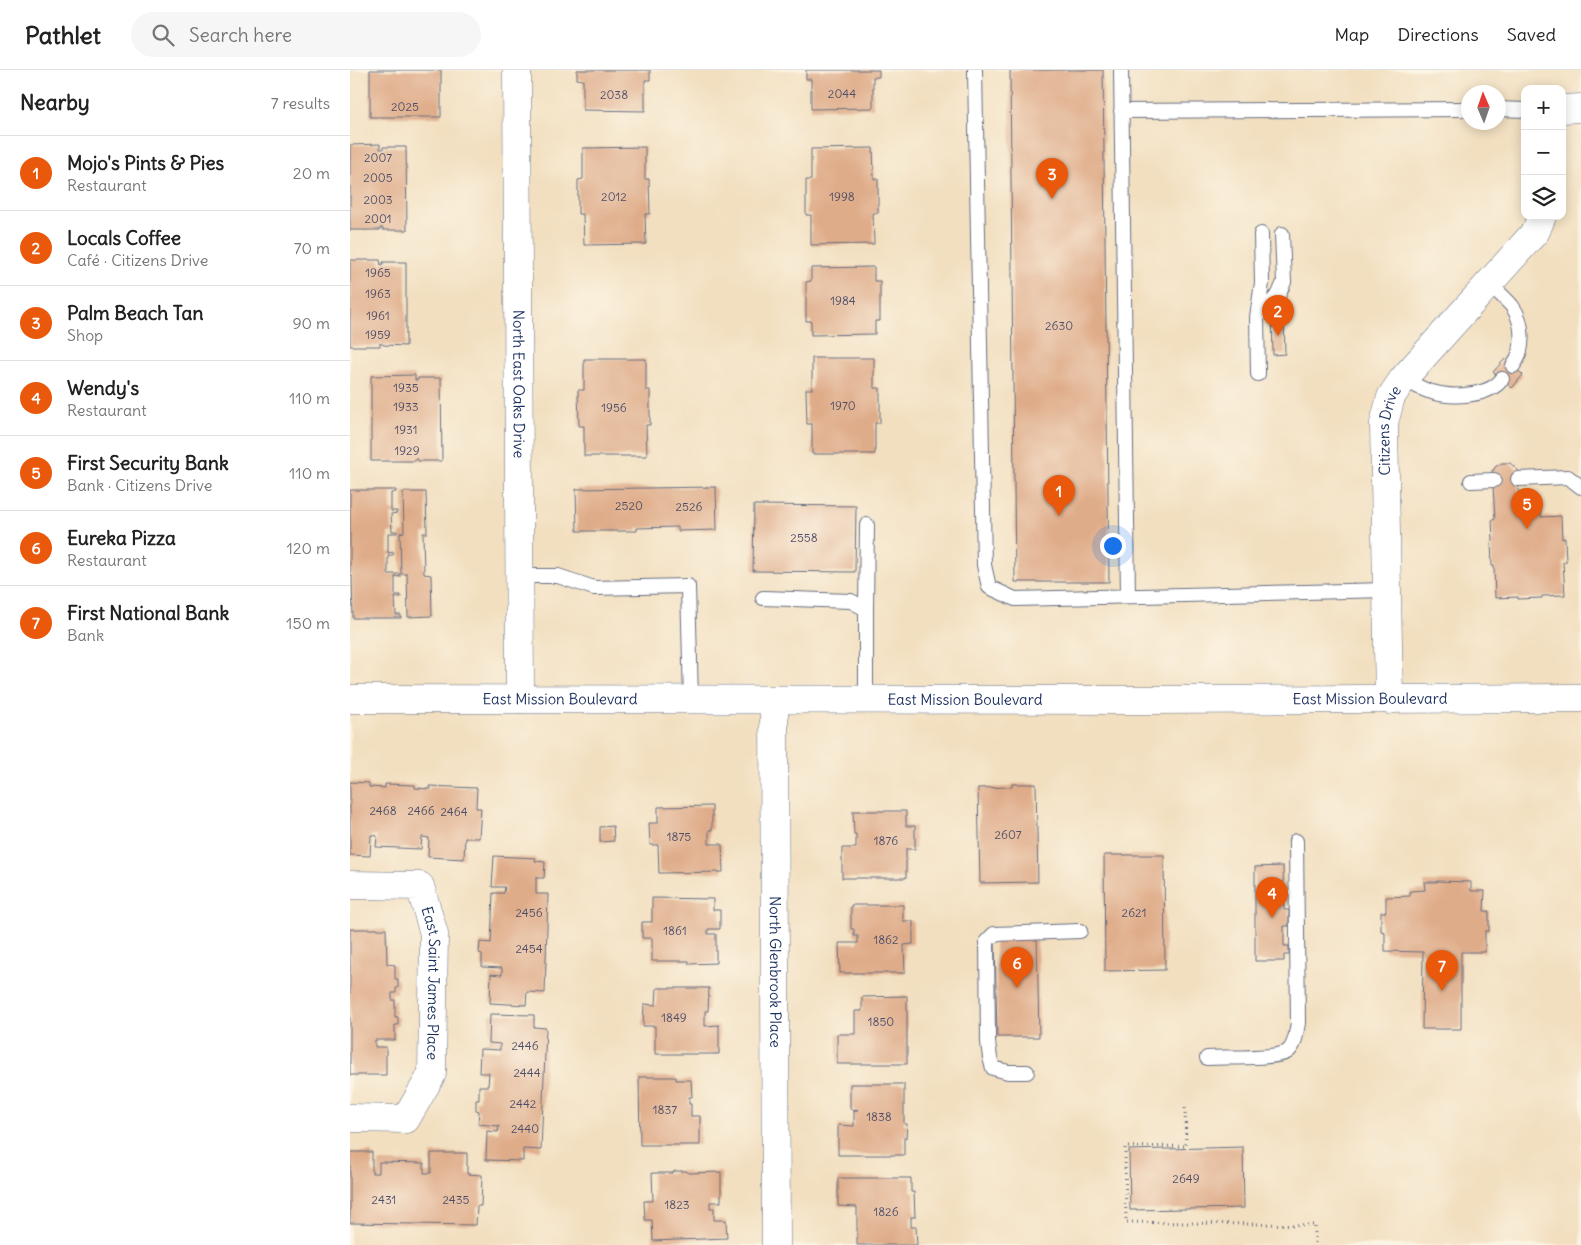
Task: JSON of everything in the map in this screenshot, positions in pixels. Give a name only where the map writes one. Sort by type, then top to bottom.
[{"type":"street","name":"North East Oaks Drive","points":[[517,70],[520,699]]},
{"type":"street","points":[[1566,109],[1581,108]]},
{"type":"street","name":"Citizens Drive","points":[[1388,700],[1384,423],[1391,397],[1403,379],[1536,230],[1540,220]]},
{"type":"street","name":"East Mission Boulevard","points":[[350,699],[1388,700],[1581,698]]},
{"type":"street","name":"North Glenbrook Place","points":[[774,700],[776,1245]]},
{"type":"street","name":"East Saint James Place","points":[[350,885],[420,886],[434,934],[432,1074],[406,1119],[350,1118]]},
{"type":"lane","points":[[975,70],[984,566],[989,587],[1015,599],[1387,590]]},
{"type":"lane","points":[[1121,70],[1128,596]]},
{"type":"lane","points":[[1121,111],[1461,109]]},
{"type":"lane","points":[[1506,109],[1521,110]]},
{"type":"lane","points":[[1258,374],[1257,317],[1262,283],[1260,234]]},
{"type":"lane","points":[[1257,317],[1279,294],[1284,282],[1282,234]]},
{"type":"lane","points":[[1489,283],[1513,307],[1519,321],[1522,335],[1520,350],[1513,366]]},
{"type":"lane","points":[[1403,379],[1430,392],[1459,395],[1490,389],[1502,380]]},
{"type":"lane","points":[[1518,479],[1568,477],[1581,486]]},
{"type":"lane","points":[[1471,481],[1494,480]]},
{"type":"lane","points":[[866,700],[867,526]]},
{"type":"lane","points":[[520,576],[558,576],[594,588],[688,586],[691,700]]},
{"type":"lane","points":[[763,598],[851,601],[866,609]]},
{"type":"lane","points":[[1207,1058],[1273,1056],[1287,1052],[1295,1040],[1298,1023],[1296,841]]},
{"type":"lane","points":[[1027,1072],[1008,1072],[993,1068],[988,1042],[987,941],[994,934],[1080,931]]},
{"type":"path","points":[[1185,1108],[1186,1146],[1125,1147],[1126,1222],[1315,1225],[1315,1245]]},
{"type":"building","points":[[370,70],[441,70],[441,117],[370,117]]},
{"type":"building","points":[[577,70],[650,70],[650,80],[645,80],[645,111],[583,110],[583,80],[577,79]]},
{"type":"building","points":[[806,70],[879,70],[879,77],[873,77],[873,108],[811,109],[811,79],[806,79]]},
{"type":"building","points":[[1010,70],[1103,70],[1109,582],[1015,582]]},
{"type":"building","points":[[380,144],[380,149],[383,149],[383,147],[406,147],[407,230],[383,230],[383,228],[380,228],[380,230],[350,230],[350,145]]},
{"type":"building","points":[[645,147],[645,179],[649,179],[650,214],[645,214],[646,244],[584,245],[583,214],[578,214],[578,180],[583,179],[583,148]]},
{"type":"building","points":[[873,148],[874,179],[878,179],[878,213],[873,213],[874,244],[811,245],[811,215],[806,215],[806,180],[811,180],[811,149]]},
{"type":"building","points":[[350,260],[380,260],[381,265],[383,262],[406,262],[406,346],[384,345],[380,343],[380,346],[350,346]]},
{"type":"building","points":[[874,267],[874,281],[880,281],[880,321],[875,321],[875,334],[811,335],[811,321],[806,321],[806,282],[811,281],[811,268]]},
{"type":"building","points":[[1284,317],[1285,354],[1273,355],[1272,318]]},
{"type":"building","points":[[812,358],[874,358],[874,388],[880,388],[880,423],[875,423],[875,454],[812,454],[812,424],[807,424],[806,389],[812,389]]},
{"type":"building","points":[[584,359],[646,359],[646,390],[650,390],[650,425],[646,425],[647,456],[584,456],[584,426],[579,426],[578,390],[584,390]]},
{"type":"building","points":[[1505,359],[1523,375],[1512,388],[1493,372]]},
{"type":"building","points":[[415,375],[415,380],[418,380],[418,378],[441,378],[442,461],[418,461],[418,459],[415,459],[415,461],[371,461],[371,376]]},
{"type":"building","points":[[1502,463],[1510,463],[1518,470],[1519,498],[1536,498],[1537,512],[1541,511],[1541,517],[1561,516],[1562,539],[1565,538],[1566,562],[1563,562],[1565,595],[1542,596],[1542,598],[1495,598],[1491,542],[1493,541],[1492,520],[1495,519],[1492,470]]},
{"type":"building","points":[[716,487],[717,530],[678,531],[678,527],[637,528],[637,531],[577,531],[576,489]]},
{"type":"building","points":[[350,490],[396,490],[396,492],[391,493],[391,511],[397,511],[397,513],[391,514],[392,531],[397,531],[397,533],[388,533],[388,553],[394,552],[393,555],[388,555],[388,574],[400,574],[400,577],[395,576],[395,595],[401,595],[401,597],[395,597],[396,615],[401,615],[401,618],[353,618],[352,575],[350,575]]},
{"type":"building","points":[[403,492],[426,492],[427,533],[423,533],[424,574],[431,575],[432,616],[408,617],[407,574],[401,574],[400,533],[404,532]]},
{"type":"building","points":[[754,505],[856,506],[855,572],[753,571]]},
{"type":"building","points":[[350,782],[369,783],[369,787],[385,788],[385,784],[415,785],[415,788],[430,789],[429,786],[477,788],[476,808],[481,808],[479,838],[465,838],[464,859],[428,857],[429,838],[422,837],[421,849],[376,847],[377,836],[371,835],[370,856],[350,855]]},
{"type":"building","points":[[1012,784],[1036,784],[1038,882],[980,883],[978,788],[1012,787]]},
{"type":"building","points":[[712,806],[712,830],[709,830],[709,844],[722,844],[723,872],[659,873],[658,845],[650,845],[649,823],[658,823],[658,807]]},
{"type":"building","points":[[853,811],[906,811],[906,826],[915,826],[915,849],[906,849],[906,878],[842,878],[842,848],[856,848]]},
{"type":"building","points":[[613,826],[614,841],[600,842],[600,827]]},
{"type":"building","points":[[1104,855],[1164,855],[1165,970],[1105,971]]},
{"type":"building","points":[[494,856],[536,858],[535,861],[545,862],[544,878],[536,878],[536,894],[548,894],[545,993],[527,992],[526,1005],[490,1003],[491,974],[502,975],[502,968],[482,967],[482,954],[479,953],[480,942],[491,943],[493,893],[504,893],[505,887],[492,887]]},
{"type":"building","points":[[1283,866],[1284,910],[1289,910],[1289,926],[1284,926],[1284,946],[1289,946],[1289,955],[1284,955],[1284,961],[1255,961],[1255,867]]},
{"type":"building","points":[[1424,882],[1471,882],[1471,891],[1485,891],[1484,911],[1489,911],[1489,931],[1485,931],[1485,952],[1461,952],[1461,1029],[1422,1029],[1423,952],[1385,951],[1385,932],[1381,931],[1381,912],[1386,912],[1386,897],[1410,896],[1410,891],[1425,890]]},
{"type":"building","points":[[652,898],[713,899],[713,910],[720,910],[720,929],[708,929],[708,934],[716,934],[716,963],[689,964],[689,961],[652,961],[652,938],[642,938],[642,922],[652,922]]},
{"type":"building","points":[[851,905],[903,905],[903,921],[913,921],[913,944],[904,945],[905,973],[840,973],[839,943],[858,943],[858,936],[854,936],[854,929],[851,929]]},
{"type":"building","points":[[350,929],[386,929],[387,964],[395,965],[395,979],[398,979],[398,988],[396,988],[396,993],[392,993],[392,1000],[395,1000],[395,1017],[398,1017],[398,1025],[395,1025],[395,1040],[375,1040],[375,1047],[386,1047],[386,1075],[350,1075]]},
{"type":"building","points":[[1037,936],[1039,1037],[997,1037],[995,940]]},
{"type":"building","points":[[657,988],[709,988],[708,1011],[705,1011],[705,1026],[719,1025],[719,1054],[655,1054],[655,1026],[643,1026],[644,1004],[656,1005]]},
{"type":"building","points":[[907,996],[907,1064],[837,1064],[837,1034],[855,1034],[855,1011],[862,1011],[862,997]]},
{"type":"building","points":[[490,1014],[534,1015],[534,1027],[546,1028],[541,1150],[523,1149],[523,1161],[486,1160],[487,1131],[498,1132],[499,1126],[478,1124],[479,1111],[476,1110],[476,1100],[479,1100],[479,1086],[488,1086],[489,1073],[479,1073],[480,1049],[500,1050],[500,1044],[489,1043]]},
{"type":"building","points":[[639,1077],[676,1077],[676,1080],[691,1080],[692,1097],[689,1097],[689,1104],[691,1104],[691,1116],[700,1116],[700,1145],[640,1145]]},
{"type":"building","points":[[850,1084],[904,1084],[904,1124],[907,1124],[906,1138],[904,1137],[904,1155],[838,1155],[838,1125],[854,1126],[854,1110],[858,1110],[850,1109]]},
{"type":"building","points":[[1243,1147],[1244,1208],[1130,1210],[1129,1150]]},
{"type":"building","points":[[350,1152],[372,1152],[372,1173],[379,1173],[379,1162],[424,1163],[424,1173],[431,1173],[431,1153],[467,1153],[467,1174],[482,1175],[481,1206],[477,1206],[476,1225],[350,1223]]},
{"type":"building","points":[[675,1171],[686,1171],[689,1173],[721,1172],[721,1202],[710,1202],[710,1208],[714,1208],[714,1220],[726,1220],[727,1238],[653,1241],[652,1220],[645,1220],[644,1201],[653,1201],[652,1173],[672,1173]]},
{"type":"building","points":[[838,1178],[911,1178],[911,1192],[914,1192],[915,1217],[911,1217],[911,1227],[916,1227],[917,1245],[857,1245],[857,1207],[838,1206]]},
{"type":"place","name":"Palm Beach Tan","points":[[1052,199]]},
{"type":"place","name":"Locals Coffee","points":[[1278,336]]},
{"type":"place","name":"Mojo's Pints & Pies","points":[[1059,516]]},
{"type":"place","name":"First Security Bank","points":[[1527,529]]},
{"type":"place","name":"Wendy's","points":[[1272,918]]},
{"type":"place","name":"Eureka Pizza","points":[[1017,988]]},
{"type":"place","name":"First National Bank","points":[[1442,991]]}]
